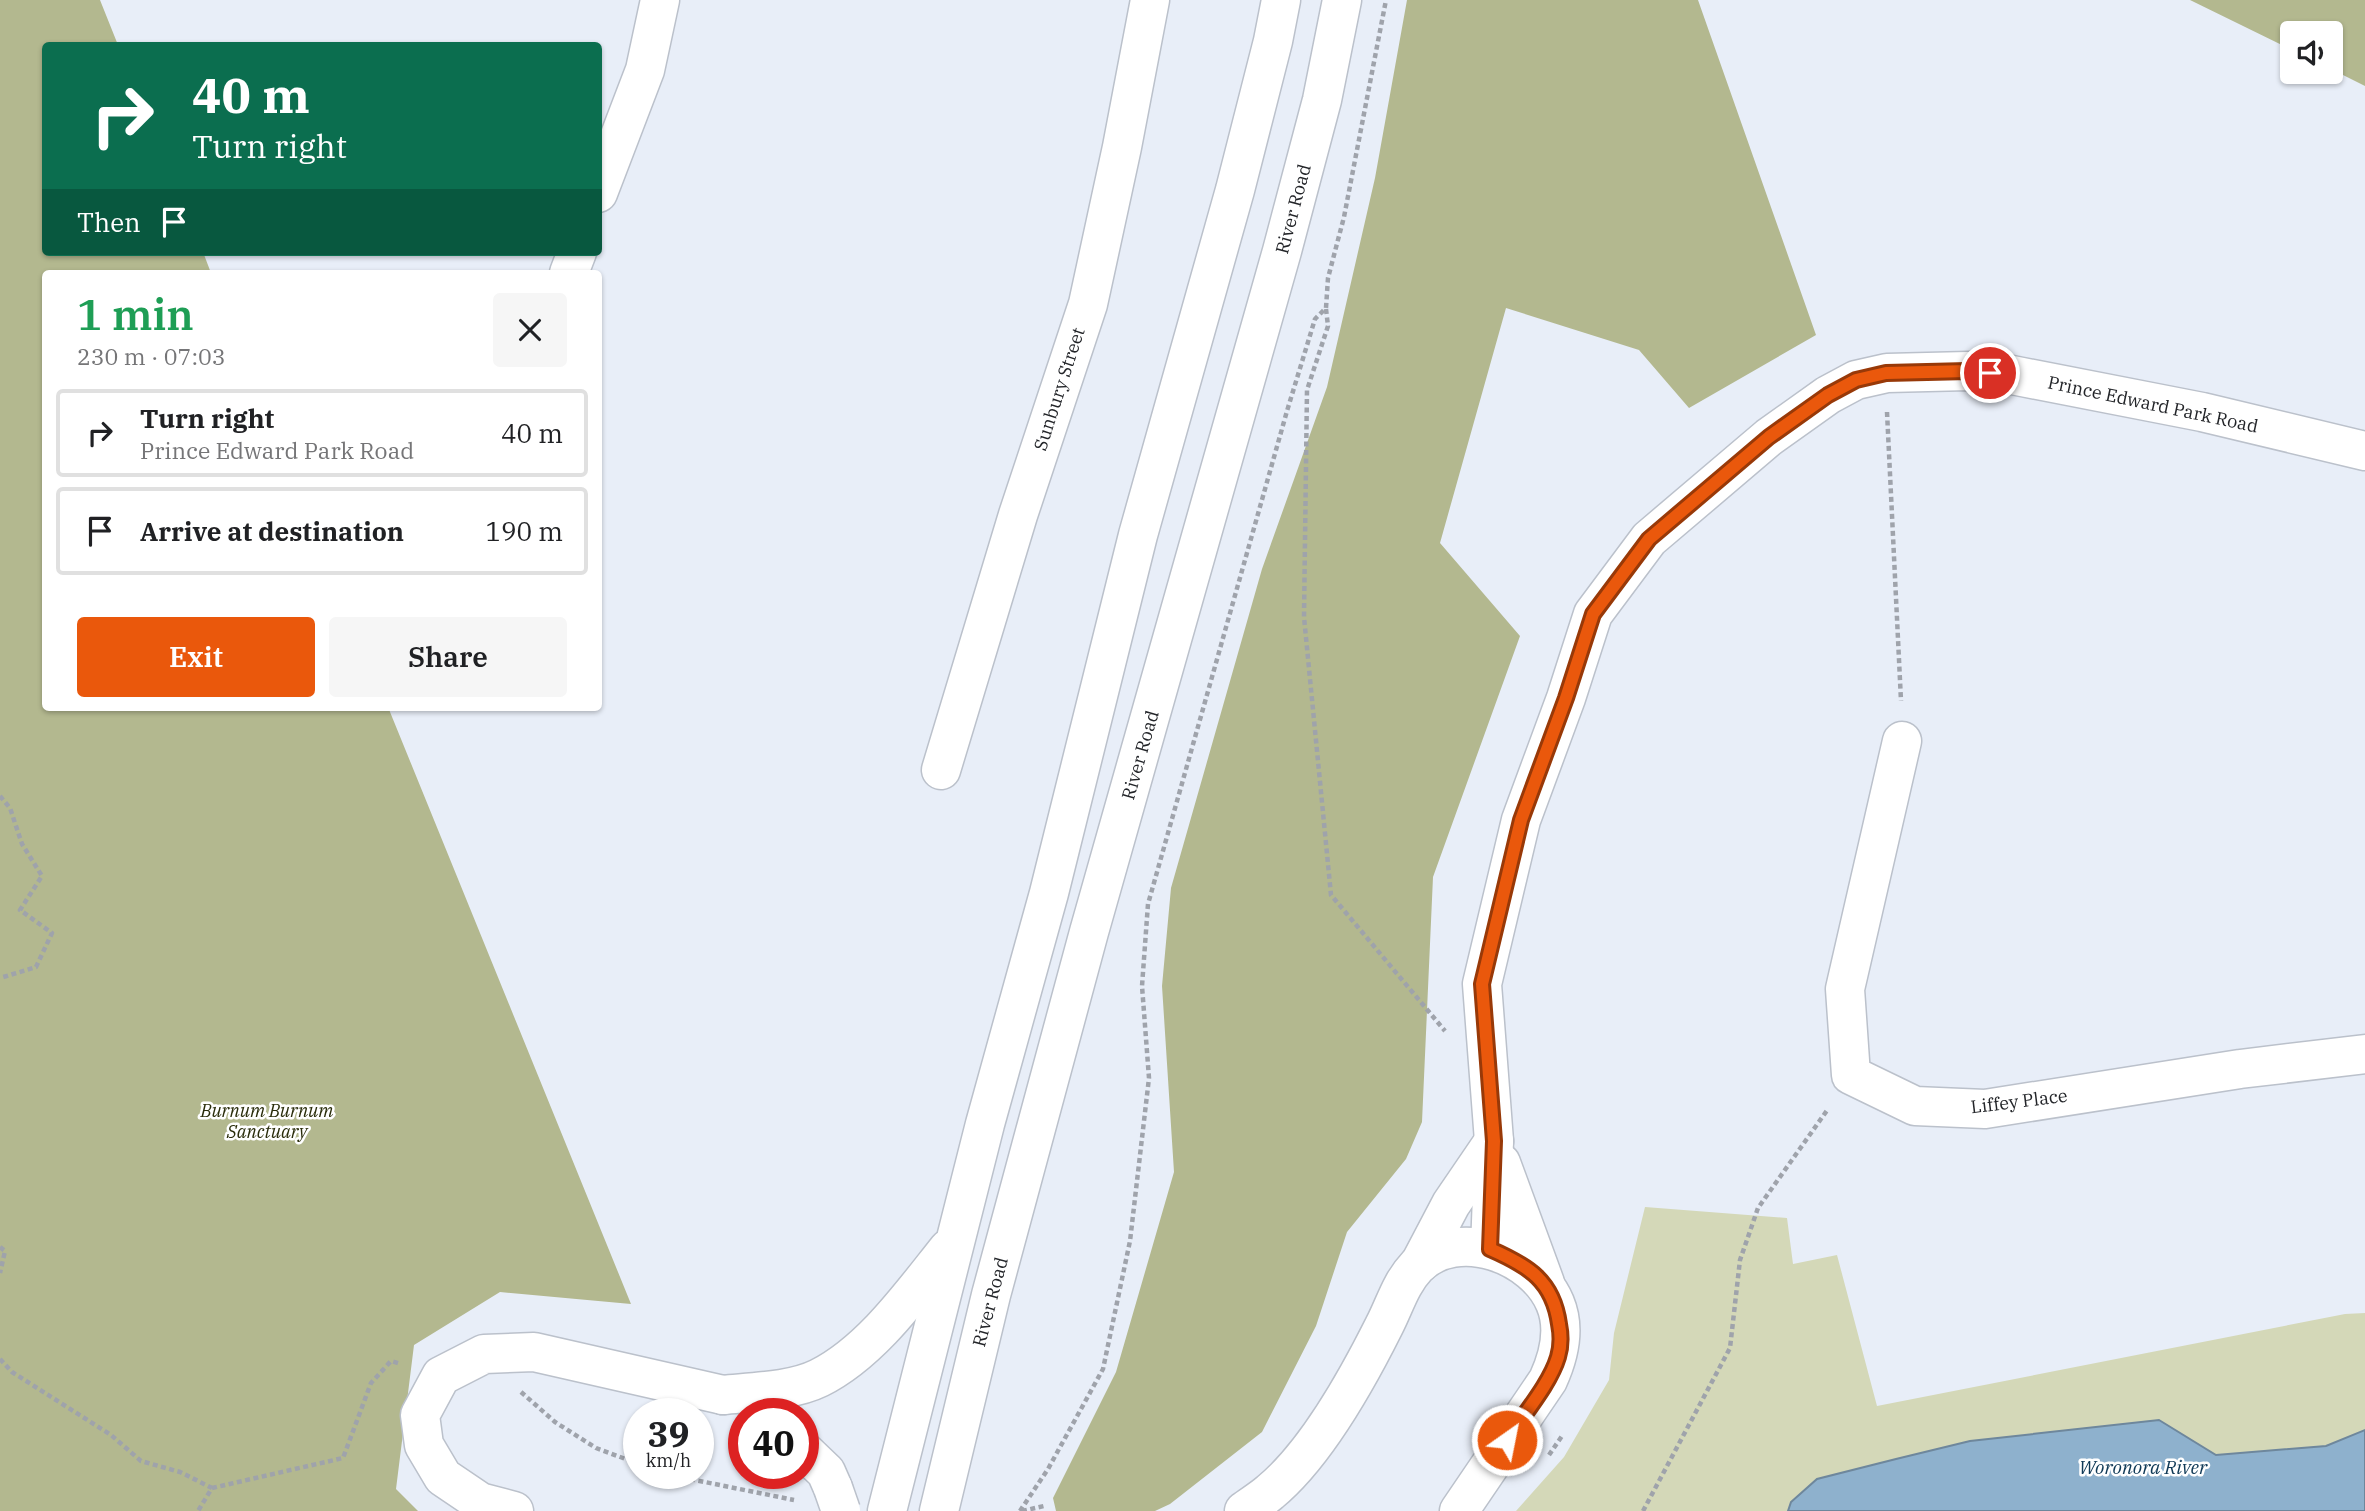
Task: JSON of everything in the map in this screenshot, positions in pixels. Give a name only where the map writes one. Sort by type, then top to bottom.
[{"type":"street","points":[[602,170],[645,70],[660,0]]},
{"type":"street","name":"Sunbury Street","points":[[941,770],[1018,515],[1088,304],[1150,0]]},
{"type":"street","points":[[889,1502],[955,1241],[1049,893],[1142,521],[1235,190],[1281,0]]},
{"type":"street","name":"River Road","points":[[940,1506],[991,1295],[1093,919],[1282,251],[1322,100],[1342,0]]},
{"type":"street","name":"Prince Edward Park Road","points":[[1490,1249],[1494,1141],[1482,984],[1521,820],[1566,698],[1593,614],[1649,539],[1769,437],[1828,395],[1856,380],[1886,373],[1968,371],[2012,375],[2202,412],[2365,451]]},
{"type":"street","points":[[1851,1076],[1845,989],[1902,741]]},
{"type":"street","name":"Liffey Place","points":[[1851,1076],[1916,1106],[1985,1109],[2241,1069],[2365,1054]]},
{"type":"street","points":[[1244,1511],[1271,1492],[1318,1439],[1338,1409],[1385,1325],[1402,1286],[1420,1263],[1451,1203],[1494,1141]]},
{"type":"street","points":[[1459,1511],[1548,1380],[1558,1356],[1561,1334],[1556,1305],[1545,1283],[1494,1141]]},
{"type":"street","points":[[755,1398],[817,1379],[842,1364],[903,1304],[955,1241]]},
{"type":"street","points":[[1420,1263],[1448,1248],[1468,1246],[1490,1249],[1516,1261],[1545,1283]]},
{"type":"street","points":[[514,1511],[480,1503],[443,1477],[424,1445],[421,1415],[442,1376],[484,1354],[534,1352],[728,1401]]},
{"type":"street","points":[[819,1465],[826,1472],[837,1499]]},
{"type":"path","points":[[1386,0],[1344,216],[1328,278],[1328,326],[1307,390],[1304,617],[1331,895],[1453,1041]]},
{"type":"path","points":[[1021,1511],[1048,1469],[1103,1369],[1130,1241],[1149,1078],[1142,986],[1148,904],[1287,411],[1315,319],[1326,308]]},
{"type":"path","points":[[1886,373],[1887,445],[1897,600],[1902,741]]},
{"type":"path","points":[[0,796],[10,808],[22,844],[41,876],[20,910],[52,933],[36,967],[0,978]]},
{"type":"path","points":[[1643,1511],[1730,1349],[1740,1260],[1758,1208],[1851,1076]]},
{"type":"path","points":[[0,1247],[5,1251],[0,1273]]},
{"type":"path","points":[[484,1354],[555,1422],[596,1448],[623,1458]]},
{"type":"path","points":[[0,1359],[23,1379],[111,1435],[141,1461],[180,1472],[212,1488],[343,1458],[371,1383],[391,1361],[442,1376]]},
{"type":"path","points":[[714,1484],[798,1500]]},
{"type":"path","points":[[198,1511],[212,1488]]},
{"type":"path","points":[[1021,1511],[1044,1506]]},
{"type":"green space","name":"Burnum Burnum Sanctuary","points":[[0,0],[100,0],[117,42],[42,42],[42,256],[205,256],[210,270],[42,270],[42,711],[390,711],[631,1304],[500,1292],[414,1345],[396,1489],[418,1511],[0,1511]]},
{"type":"green space","points":[[1407,0],[1698,0],[1816,335],[1689,408],[1639,350],[1506,308],[1440,543],[1520,636],[1433,877],[1422,1122],[1406,1159],[1347,1232],[1316,1326],[1262,1432],[1170,1504],[1155,1511],[1056,1511],[1053,1498],[1116,1372],[1174,1172],[1162,986],[1171,888],[1262,569],[1327,387],[1375,178]]},
{"type":"green space","points":[[2190,0],[2365,0],[2365,86],[2343,75],[2343,21],[2280,21],[2280,44]]},
{"type":"green space","points":[[1645,1207],[1787,1218],[1793,1264],[1837,1255],[1877,1406],[2345,1314],[2365,1313],[2365,1430],[2326,1446],[2215,1455],[2159,1420],[1970,1441],[1896,1459],[1791,1502],[1788,1511],[1516,1511],[1564,1457],[1609,1380],[1614,1333]]},
{"type":"water","name":"Woronora River","points":[[2159,1420],[2216,1455],[2326,1446],[2365,1430],[2365,1511],[1788,1511],[1791,1502],[1817,1479],[1896,1459],[1970,1441]]},
{"type":"route","points":[[1507,1440],[1548,1380],[1558,1356],[1561,1334],[1556,1305],[1545,1283],[1516,1261],[1490,1249],[1494,1141],[1482,984],[1521,820],[1566,698],[1593,614],[1649,539],[1769,437],[1828,395],[1856,380],[1886,373],[1990,373]]}]
